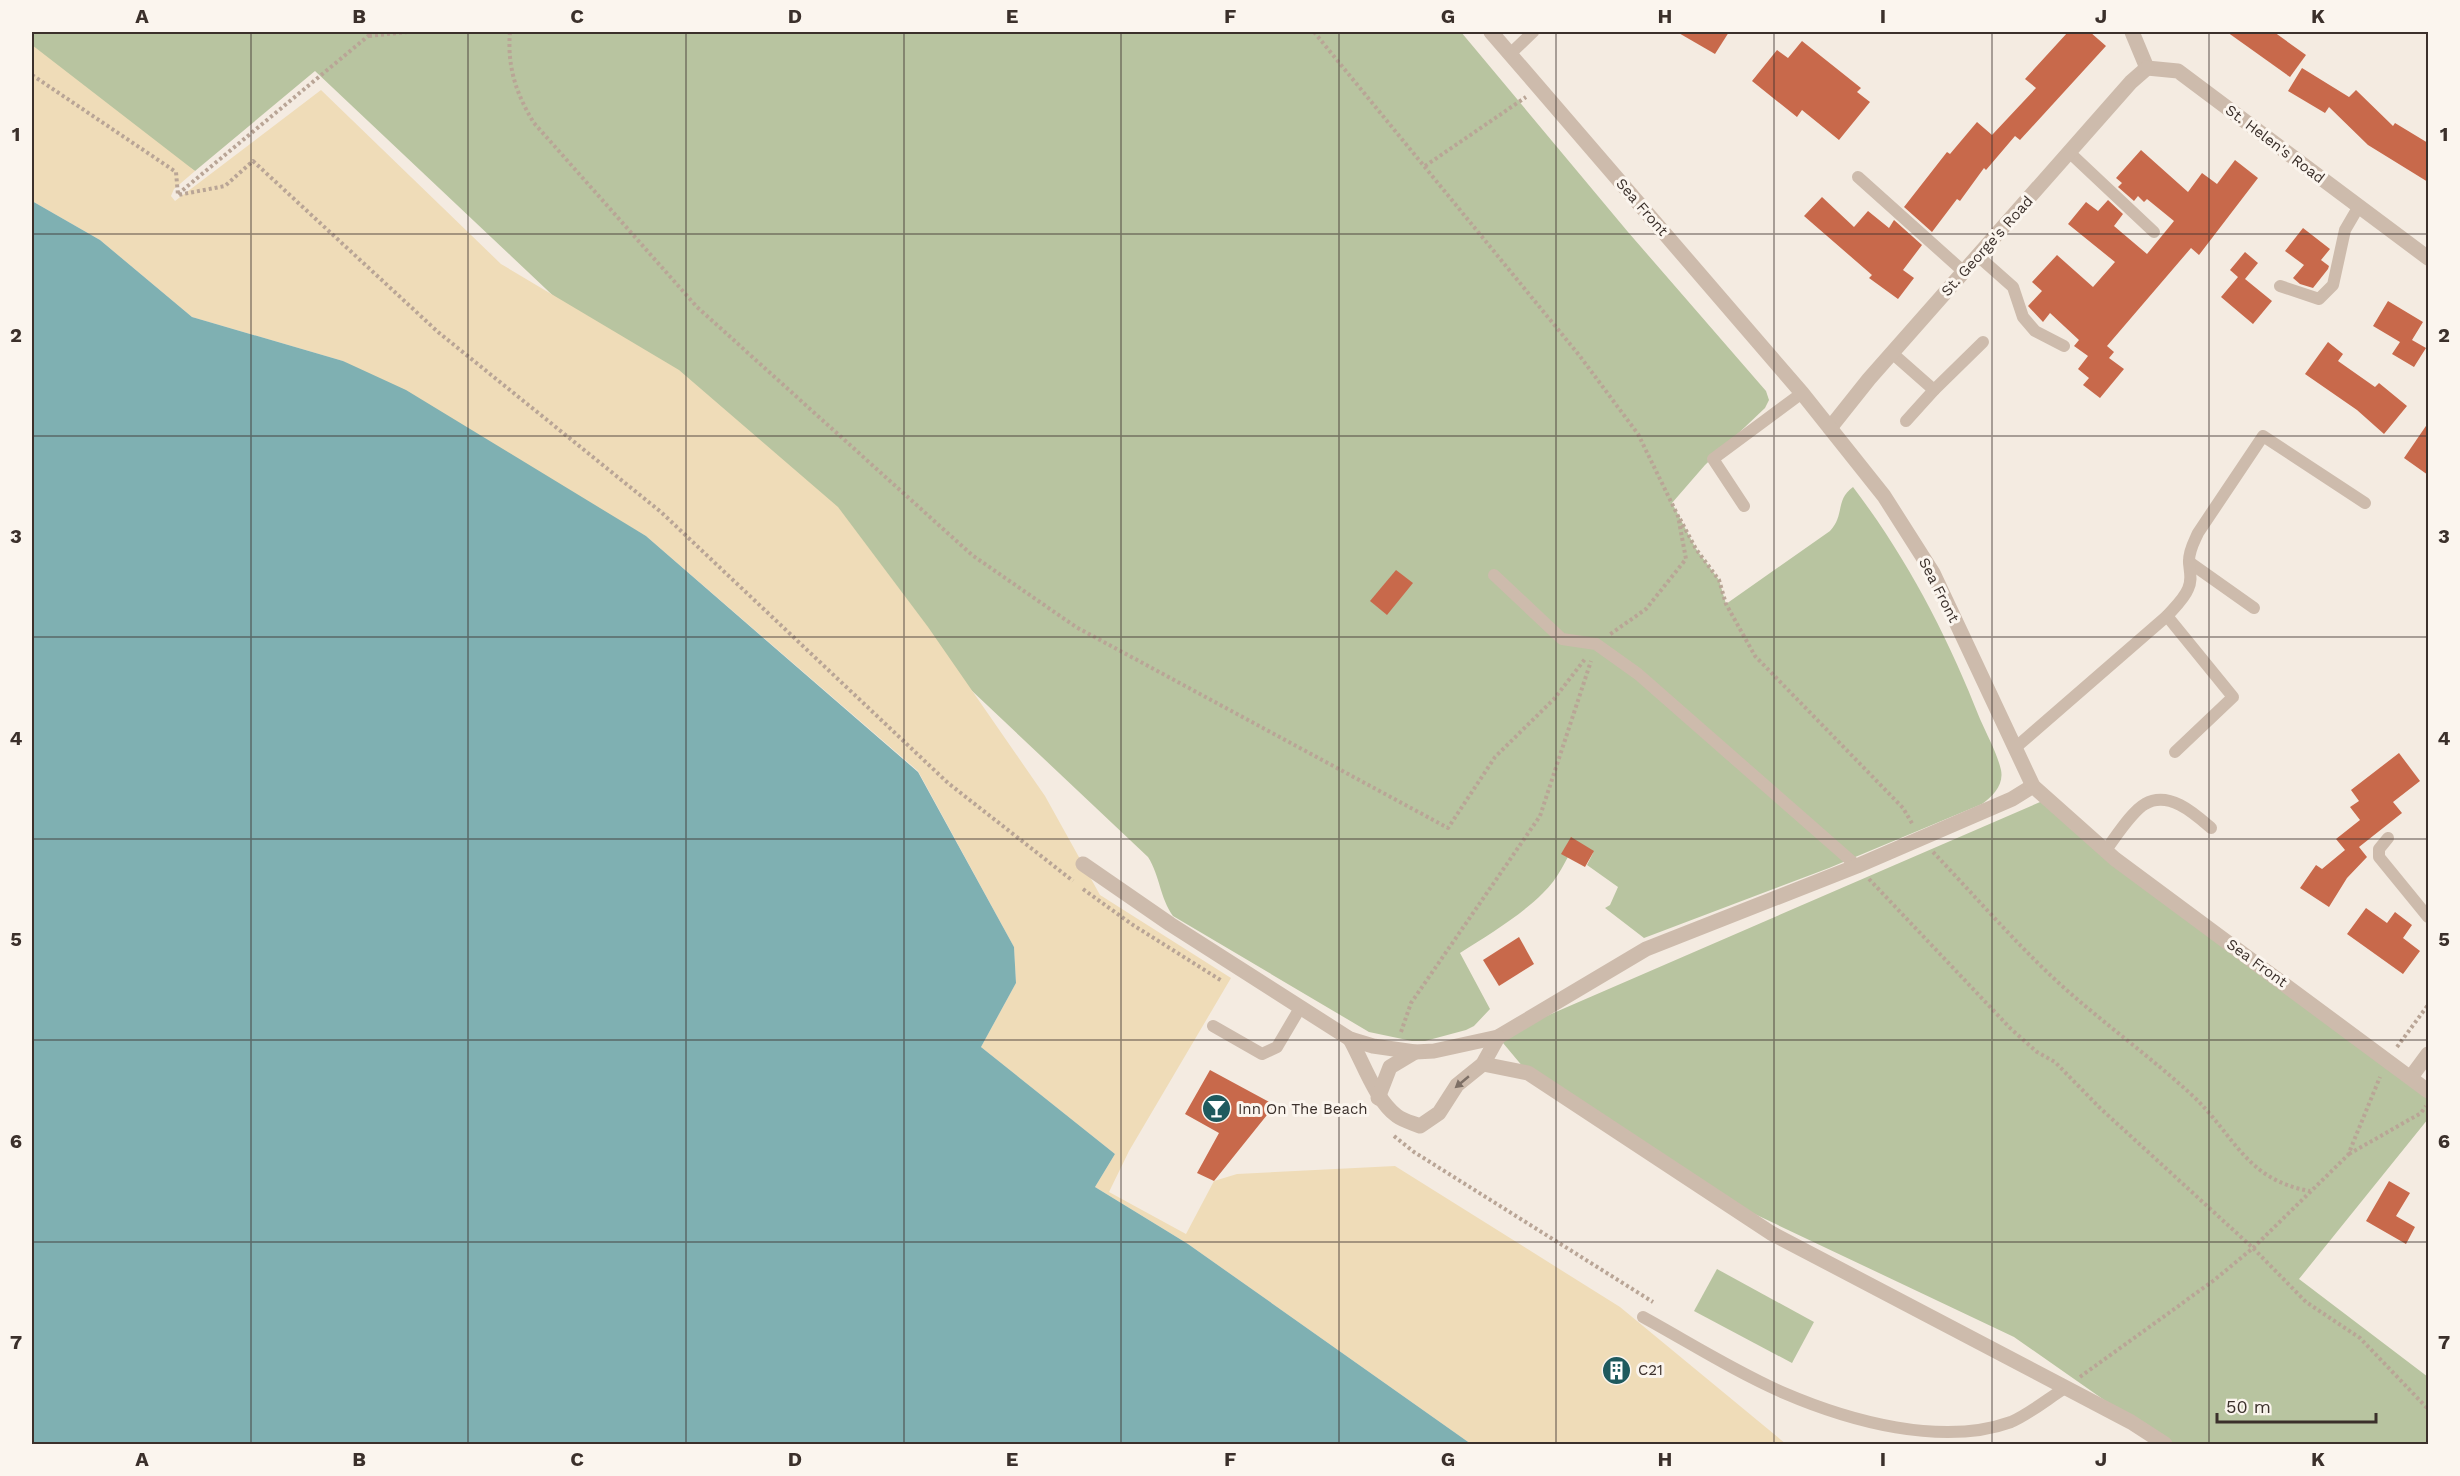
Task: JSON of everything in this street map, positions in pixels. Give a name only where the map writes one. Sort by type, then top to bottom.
[{"type":"street","name":"Sea Front","points":[[1491,32],[1802,393],[1884,496],[1933,573],[2033,786],[2105,850],[2428,1091]]},
{"type":"street","points":[[2132,32],[2147,68]]},
{"type":"street","name":"St. George's Road","points":[[1830,428],[1892,353],[2131,82],[2147,68]]},
{"type":"street","name":"St. Helen's Road","points":[[2147,68],[2178,71],[2428,258]]},
{"type":"street","points":[[1083,864],[1170,924],[1350,1039],[1395,1050],[1434,1051],[1498,1037],[1646,949],[1857,866],[2012,799],[2033,786]]},
{"type":"street","points":[[1350,1039],[1368,1072],[1378,1098],[1398,1117],[1420,1126],[1439,1113],[1457,1085],[1483,1064],[1498,1037]]},
{"type":"street","points":[[1378,1098],[1390,1067],[1415,1052]]},
{"type":"street","points":[[2411,1077],[2428,1054]]},
{"type":"street","points":[[1483,1064],[1528,1073],[1771,1233],[2131,1422],[2165,1444]]},
{"type":"lane","points":[[1510,54],[1533,32]]},
{"type":"lane","points":[[2070,153],[2154,232]]},
{"type":"lane","points":[[1858,177],[1964,272]]},
{"type":"lane","points":[[2280,286],[2319,299],[2333,285],[2345,230],[2359,206]]},
{"type":"lane","points":[[1978,256],[2013,287],[2023,316],[2035,331],[2064,346]]},
{"type":"lane","points":[[1906,421],[1983,342]]},
{"type":"lane","points":[[1892,353],[1934,390]]},
{"type":"lane","points":[[1744,506],[1713,459],[1802,393]]},
{"type":"lane","points":[[2015,748],[2167,616],[2188,589],[2192,574],[2189,562],[2191,548],[2198,533],[2263,436],[2365,503]]},
{"type":"lane","points":[[2189,562],[2254,608]]},
{"type":"lane","points":[[1494,575],[1562,639],[1596,644],[1638,674],[1857,866]]},
{"type":"lane","points":[[2167,616],[2233,697],[2175,752]]},
{"type":"lane","points":[[2105,850],[2143,805],[2152,801],[2175,803],[2187,807],[2211,828]]},
{"type":"lane","points":[[2388,838],[2379,849],[2379,857],[2428,917]]},
{"type":"lane","points":[[1213,1026],[1262,1054],[1277,1047],[1300,1008]]},
{"type":"lane","points":[[1643,1317],[1783,1393],[1822,1407],[1915,1431],[1974,1431],[2012,1421],[2065,1388]]},
{"type":"path","points":[[178,195],[373,32]]},
{"type":"path","points":[[367,36],[407,32]]},
{"type":"path","points":[[510,32],[509,59],[514,84],[523,106],[534,123],[697,307],[972,555],[1076,627],[1448,828],[1495,757],[1554,699],[1596,644],[1646,609],[1686,559],[1678,516]]},
{"type":"path","points":[[1314,32],[1579,355],[1638,434],[1696,549],[1719,580],[1726,604],[1755,656],[1903,808],[1921,839],[2068,991],[2192,1095],[2216,1120],[2236,1149],[2268,1177],[2289,1188],[2310,1191]]},
{"type":"path","points":[[32,75],[176,172],[178,195]]},
{"type":"path","points":[[1425,166],[1540,88]]},
{"type":"path","points":[[178,195],[225,186],[253,162],[438,332],[661,512],[948,783],[1052,866],[1124,919],[1223,982]]},
{"type":"path","points":[[1395,1050],[1411,1003],[1540,816],[1596,644]]},
{"type":"path","points":[[1857,866],[2010,1028],[2037,1052],[2055,1062],[2100,1108],[2253,1248],[2306,1302],[2360,1338],[2428,1409]]},
{"type":"path","points":[[2348,1155],[2387,1059],[2428,1005]]},
{"type":"path","points":[[2065,1388],[2213,1281],[2253,1248],[2348,1155],[2421,1113],[2428,1102]]},
{"type":"path","points":[[1388,1131],[1414,1152],[1655,1303]]},
{"type":"green space","points":[[32,32],[1461,32],[1628,232],[1766,391],[1769,400],[1765,408],[1705,465],[1672,503],[1696,549],[1719,580],[1726,604],[1830,531],[1835,525],[1844,497],[1853,487],[1891,542],[1940,628],[1997,757],[2001,770],[2001,781],[1994,794],[1982,804],[1829,868],[1644,938],[1605,908],[1610,905],[1618,887],[1587,865],[1593,853],[1576,842],[1548,888],[1534,902],[1514,918],[1460,953],[1490,1009],[1474,1026],[1425,1041],[1412,1041],[1369,1032],[1173,916],[1165,902],[1148,857],[315,71],[195,171],[32,65]]},
{"type":"green space","points":[[2047,799],[2428,1090],[2428,1119],[2299,1279],[2428,1377],[2428,1444],[2167,1444],[2014,1337],[1708,1192],[1528,1073],[1498,1037]]},
{"type":"green space","points":[[1717,1269],[1814,1322],[1792,1363],[1694,1311]]},
{"type":"sand","points":[[32,45],[195,171],[174,189],[171,196],[175,201],[321,90],[501,264],[679,370],[838,507],[928,627],[1045,796],[1100,895],[1231,978],[1129,1151],[1109,1192],[1186,1234],[1214,1181],[1237,1174],[1395,1166],[1620,1307],[1786,1444],[1471,1444],[1188,1244],[1095,1187],[1115,1154],[981,1047],[1016,983],[1014,947],[918,771],[646,536],[343,361],[192,317],[100,240],[32,201]]},
{"type":"water","points":[[32,201],[100,240],[192,317],[343,361],[406,390],[646,536],[918,772],[1014,947],[1016,983],[981,1047],[1115,1154],[1095,1187],[1188,1244],[1471,1444],[32,1444]]},
{"type":"building","points":[[1677,32],[1729,32],[1715,54]]},
{"type":"building","points":[[2068,32],[2090,32],[2106,46],[2020,140],[2015,136],[1986,170],[1984,168],[1960,201],[1957,199],[1932,232],[1904,207],[1947,152],[1950,154],[1977,122],[1992,135],[2036,88],[2025,79]]},
{"type":"building","points":[[2227,32],[2274,32],[2306,55],[2290,77]]},
{"type":"building","points":[[1802,41],[1861,88],[1857,92],[1870,102],[1839,140],[1802,110],[1797,117],[1752,81],[1777,50],[1788,58]]},
{"type":"building","points":[[2302,68],[2349,97],[2356,90],[2393,126],[2395,123],[2428,143],[2428,182],[2368,145],[2329,107],[2325,113],[2288,91]]},
{"type":"building","points":[[2141,150],[2188,192],[2202,173],[2217,184],[2235,160],[2258,178],[2199,255],[2191,248],[2107,346],[2114,352],[2109,358],[2124,369],[2100,398],[2083,385],[2089,378],[2078,369],[2088,356],[2074,346],[2079,340],[2050,313],[2043,322],[2028,306],[2042,291],[2032,282],[2057,255],[2093,287],[2115,262],[2068,224],[2086,202],[2098,211],[2108,200],[2123,214],[2114,226],[2147,254],[2174,221],[2147,199],[2144,202],[2138,196],[2134,201],[2118,187],[2122,183],[2116,178]]},
{"type":"building","points":[[1822,197],[1854,227],[1868,211],[1889,228],[1894,220],[1922,245],[1903,270],[1914,278],[1898,299],[1869,278],[1872,275],[1804,216]]},
{"type":"building","points":[[2303,228],[2330,249],[2321,260],[2329,266],[2328,269],[2313,288],[2300,284],[2293,278],[2304,265],[2285,251]]},
{"type":"building","points":[[2245,252],[2258,263],[2245,279],[2272,301],[2253,324],[2221,297],[2238,277],[2230,270]]},
{"type":"building","points":[[2388,301],[2423,322],[2412,340],[2426,348],[2414,367],[2392,354],[2400,342],[2373,326]]},
{"type":"building","points":[[2328,342],[2343,354],[2338,361],[2375,387],[2379,383],[2407,406],[2384,434],[2357,410],[2305,374]]},
{"type":"building","points":[[2428,423],[2428,475],[2404,458]]},
{"type":"building","points":[[1396,570],[1413,583],[1387,615],[1370,601]]},
{"type":"building","points":[[2399,753],[2420,781],[2393,802],[2402,813],[2359,847],[2367,857],[2347,878],[2329,907],[2300,888],[2316,865],[2322,869],[2345,850],[2336,839],[2360,820],[2350,807],[2359,801],[2351,790]]},
{"type":"building","points":[[1571,837],[1594,851],[1585,867],[1561,854]]},
{"type":"building","points":[[2366,908],[2387,923],[2395,912],[2412,925],[2403,938],[2420,951],[2403,974],[2347,934]]},
{"type":"building","points":[[1519,937],[1534,964],[1499,986],[1483,960]]},
{"type":"building","points":[[1210,1070],[1275,1105],[1214,1181],[1197,1173],[1219,1133],[1185,1114]]},
{"type":"building","points":[[2389,1181],[2410,1193],[2396,1216],[2415,1227],[2406,1244],[2366,1221]]},
{"type":"place","name":"Inn On The Beach","points":[[1217,1109]]},
{"type":"place","name":"C21","points":[[1617,1370]]}]
